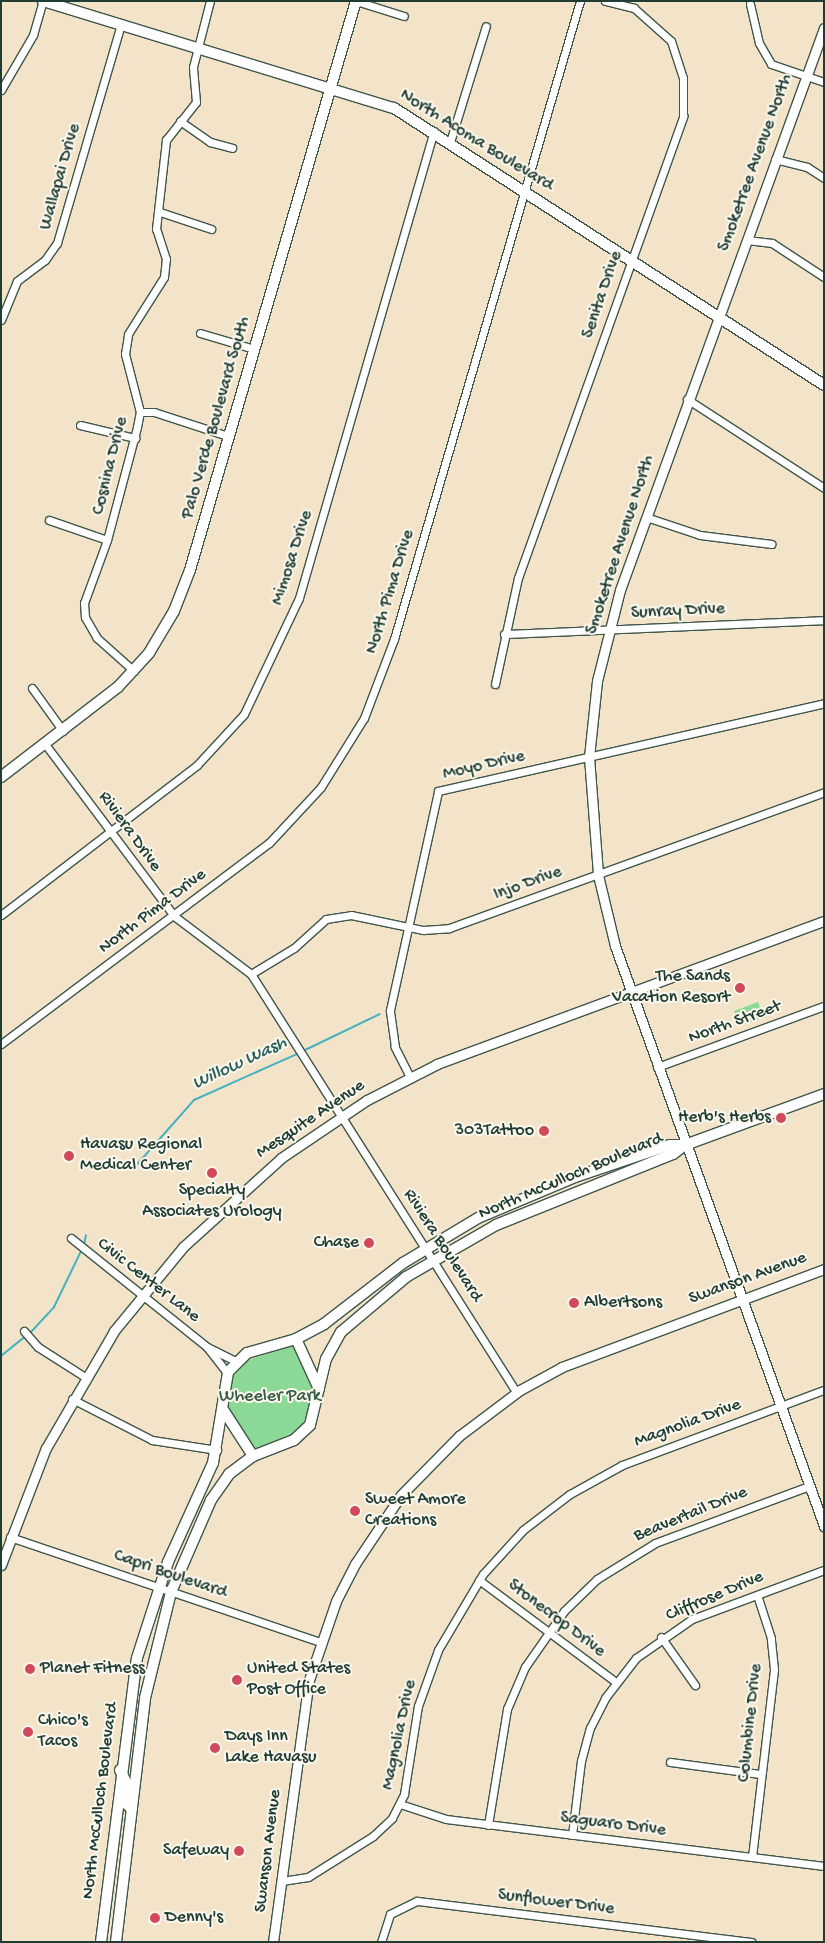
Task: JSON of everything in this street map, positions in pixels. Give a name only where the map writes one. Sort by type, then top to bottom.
[{"type":"main road","name":"North Acoma Boulevard","points":[[43,1],[331,85],[394,108],[434,131],[824,385]]},
{"type":"main road","name":"Palo Verde Boulevard South","points":[[1,777],[63,731],[134,671],[161,633],[182,591],[356,1]]},
{"type":"main road","points":[[685,1145],[824,1094]]},
{"type":"main road","name":"North McCulloch Boulevard","points":[[296,1339],[339,1314],[426,1249],[486,1214],[552,1186],[670,1145],[685,1145]]},
{"type":"main road","name":"North McCulloch Boulevard","points":[[319,1389],[326,1359],[341,1332],[433,1259],[524,1212],[673,1154],[685,1145]]},
{"type":"main road","points":[[524,1212],[526,1204],[547,1194],[552,1186]]},
{"type":"main road","points":[[296,1339],[319,1389],[317,1410],[304,1432],[253,1456],[224,1411],[227,1373],[236,1361],[254,1351],[296,1339]]},
{"type":"main road","name":"North McCulloch Boulevard","points":[[101,1942],[120,1770],[137,1658],[158,1588],[217,1450],[224,1411]]},
{"type":"main road","name":"North McCulloch Boulevard","points":[[116,1942],[145,1698],[171,1592],[211,1500],[229,1474],[253,1456]]},
{"type":"main road","points":[[120,1770],[127,1784],[125,1803],[132,1809]]},
{"type":"main road","points":[[110,1862],[118,1868],[116,1894],[120,1906]]},
{"type":"street","points":[[1,90],[33,35],[43,1]]},
{"type":"street","name":"Cosnina Drive","points":[[134,671],[105,648],[85,617],[86,590],[107,540],[135,438],[140,412],[126,343],[136,319],[164,277],[166,259],[156,230],[160,212],[166,140],[196,102],[193,67],[210,1]]},
{"type":"street","points":[[356,1],[404,16]]},
{"type":"street","name":"North Pima Drive","points":[[1,1044],[269,843],[321,787],[364,718],[394,639],[580,1]]},
{"type":"street","name":"Senita Drive","points":[[495,684],[504,634],[518,578],[683,116],[683,78],[671,40],[634,8],[605,1]]},
{"type":"street","points":[[750,4],[759,43],[771,64],[824,82]]},
{"type":"street","name":"Wallapai Drive","points":[[1,320],[17,281],[45,260],[58,243],[121,24]]},
{"type":"street","points":[[450,142],[486,26]]},
{"type":"street","name":"Smoketree Avenue North","points":[[824,28],[804,76],[747,240],[717,315],[608,630],[589,757],[598,875],[630,991],[824,1526]]},
{"type":"street","points":[[180,121],[210,142],[232,148]]},
{"type":"street","name":"Mimosa Drive","points":[[1,915],[111,833],[197,765],[244,714],[299,598],[434,131]]},
{"type":"street","points":[[775,159],[807,167],[824,178]]},
{"type":"street","points":[[160,212],[211,228]]},
{"type":"street","points":[[747,240],[772,243],[824,277]]},
{"type":"street","points":[[200,333],[254,349]]},
{"type":"street","points":[[687,400],[824,488]]},
{"type":"street","points":[[140,412],[154,412],[228,436]]},
{"type":"street","points":[[80,425],[135,438]]},
{"type":"street","points":[[646,517],[700,535],[771,544]]},
{"type":"street","points":[[48,520],[107,540]]},
{"type":"street","name":"Sunray Drive","points":[[504,634],[824,620]]},
{"type":"street","points":[[32,688],[63,731]]},
{"type":"street","name":"Moyo Drive","points":[[410,1077],[395,1047],[390,1010],[438,791],[824,703]]},
{"type":"street","name":"Riviera Drive","points":[[45,744],[174,916],[251,974],[341,1116]]},
{"type":"street","name":"Injo Drive","points":[[251,974],[294,948],[326,919],[352,915],[407,927],[449,928],[824,792]]},
{"type":"street","name":"Mesquite Avenue","points":[[1,1565],[35,1473],[72,1398],[85,1377],[143,1294],[242,1190],[341,1116],[410,1077],[630,991],[824,920]]},
{"type":"street","name":"North Street","points":[[657,1067],[824,1006]]},
{"type":"street","name":"Riviera Boulevard","points":[[341,1116],[517,1392]]},
{"type":"street","name":"Civic Center Lane","points":[[71,1238],[207,1347],[227,1373]]},
{"type":"street","name":"Swanson Avenue","points":[[273,1942],[301,1720],[320,1642],[355,1564],[401,1496],[459,1436],[517,1392],[600,1350],[824,1268]]},
{"type":"street","points":[[24,1331],[32,1341],[85,1377]]},
{"type":"street","name":"Civic Center Lane","points":[[207,1347],[236,1361]]},
{"type":"street","name":"Magnolia Drive","points":[[282,1882],[308,1877],[373,1836],[400,1804],[427,1677],[451,1624],[479,1580],[524,1530],[595,1478],[824,1390]]},
{"type":"street","points":[[72,1398],[152,1440],[217,1450]]},
{"type":"street","name":"Beavertail Drive","points":[[488,1825],[507,1710],[548,1632],[586,1590],[635,1554],[809,1486]]},
{"type":"street","name":"Capri Boulevard","points":[[10,1537],[320,1642]]},
{"type":"street","name":"Cliffrose Drive","points":[[572,1835],[585,1744],[616,1682],[661,1637],[692,1619],[824,1570]]},
{"type":"street","name":"Stonecrop Drive","points":[[479,1580],[616,1682]]},
{"type":"street","name":"Columbine Drive","points":[[752,1857],[774,1664],[757,1595]]},
{"type":"street","points":[[661,1637],[695,1685]]},
{"type":"street","points":[[670,1762],[760,1774]]},
{"type":"street","name":"Saguaro Drive","points":[[400,1804],[446,1819],[824,1866]]},
{"type":"street","name":"Sunflower Drive","points":[[381,1942],[390,1914],[417,1901],[751,1942]]},
{"type":"green space","points":[[758,1002],[764,1017],[740,1026],[734,1011]]},
{"type":"green space","name":"Wheeler Park","points":[[295,1345],[313,1387],[306,1423],[288,1438],[254,1450],[227,1408],[227,1385],[245,1361]]},
{"type":"waterway","name":"Willow Wash","points":[[303,1051],[380,1014]]},
{"type":"waterway","name":"Willow Wash","points":[[133,1169],[194,1100],[299,1053]]},
{"type":"waterway","name":"Willow Wash","points":[[84,1245],[86,1235]]},
{"type":"waterway","name":"Willow Wash","points":[[30,1333],[54,1307],[82,1249]]},
{"type":"waterway","name":"Willow Wash","points":[[1,1356],[26,1336]]},
{"type":"place","name":"The Sands Vacation Resort","points":[[740,988]]},
{"type":"place","name":"Herb's Herbs","points":[[781,1118]]},
{"type":"place","name":"303Tattoo","points":[[544,1131]]},
{"type":"place","name":"Havasu Regional Medical Center","points":[[69,1156]]},
{"type":"place","name":"Specialty Associates Urology","points":[[212,1173]]},
{"type":"place","name":"Chase","points":[[369,1243]]},
{"type":"place","name":"Albertsons","points":[[574,1303]]},
{"type":"place","name":"Sweet Amore Creations","points":[[355,1511]]},
{"type":"place","name":"Planet Fitness","points":[[30,1669]]},
{"type":"place","name":"United States Post Office","points":[[237,1680]]},
{"type":"place","name":"Chico's Tacos","points":[[28,1732]]},
{"type":"place","name":"Days Inn Lake Havasu","points":[[215,1748]]},
{"type":"place","name":"Safeway","points":[[239,1851]]},
{"type":"place","name":"Denny's","points":[[155,1918]]}]
